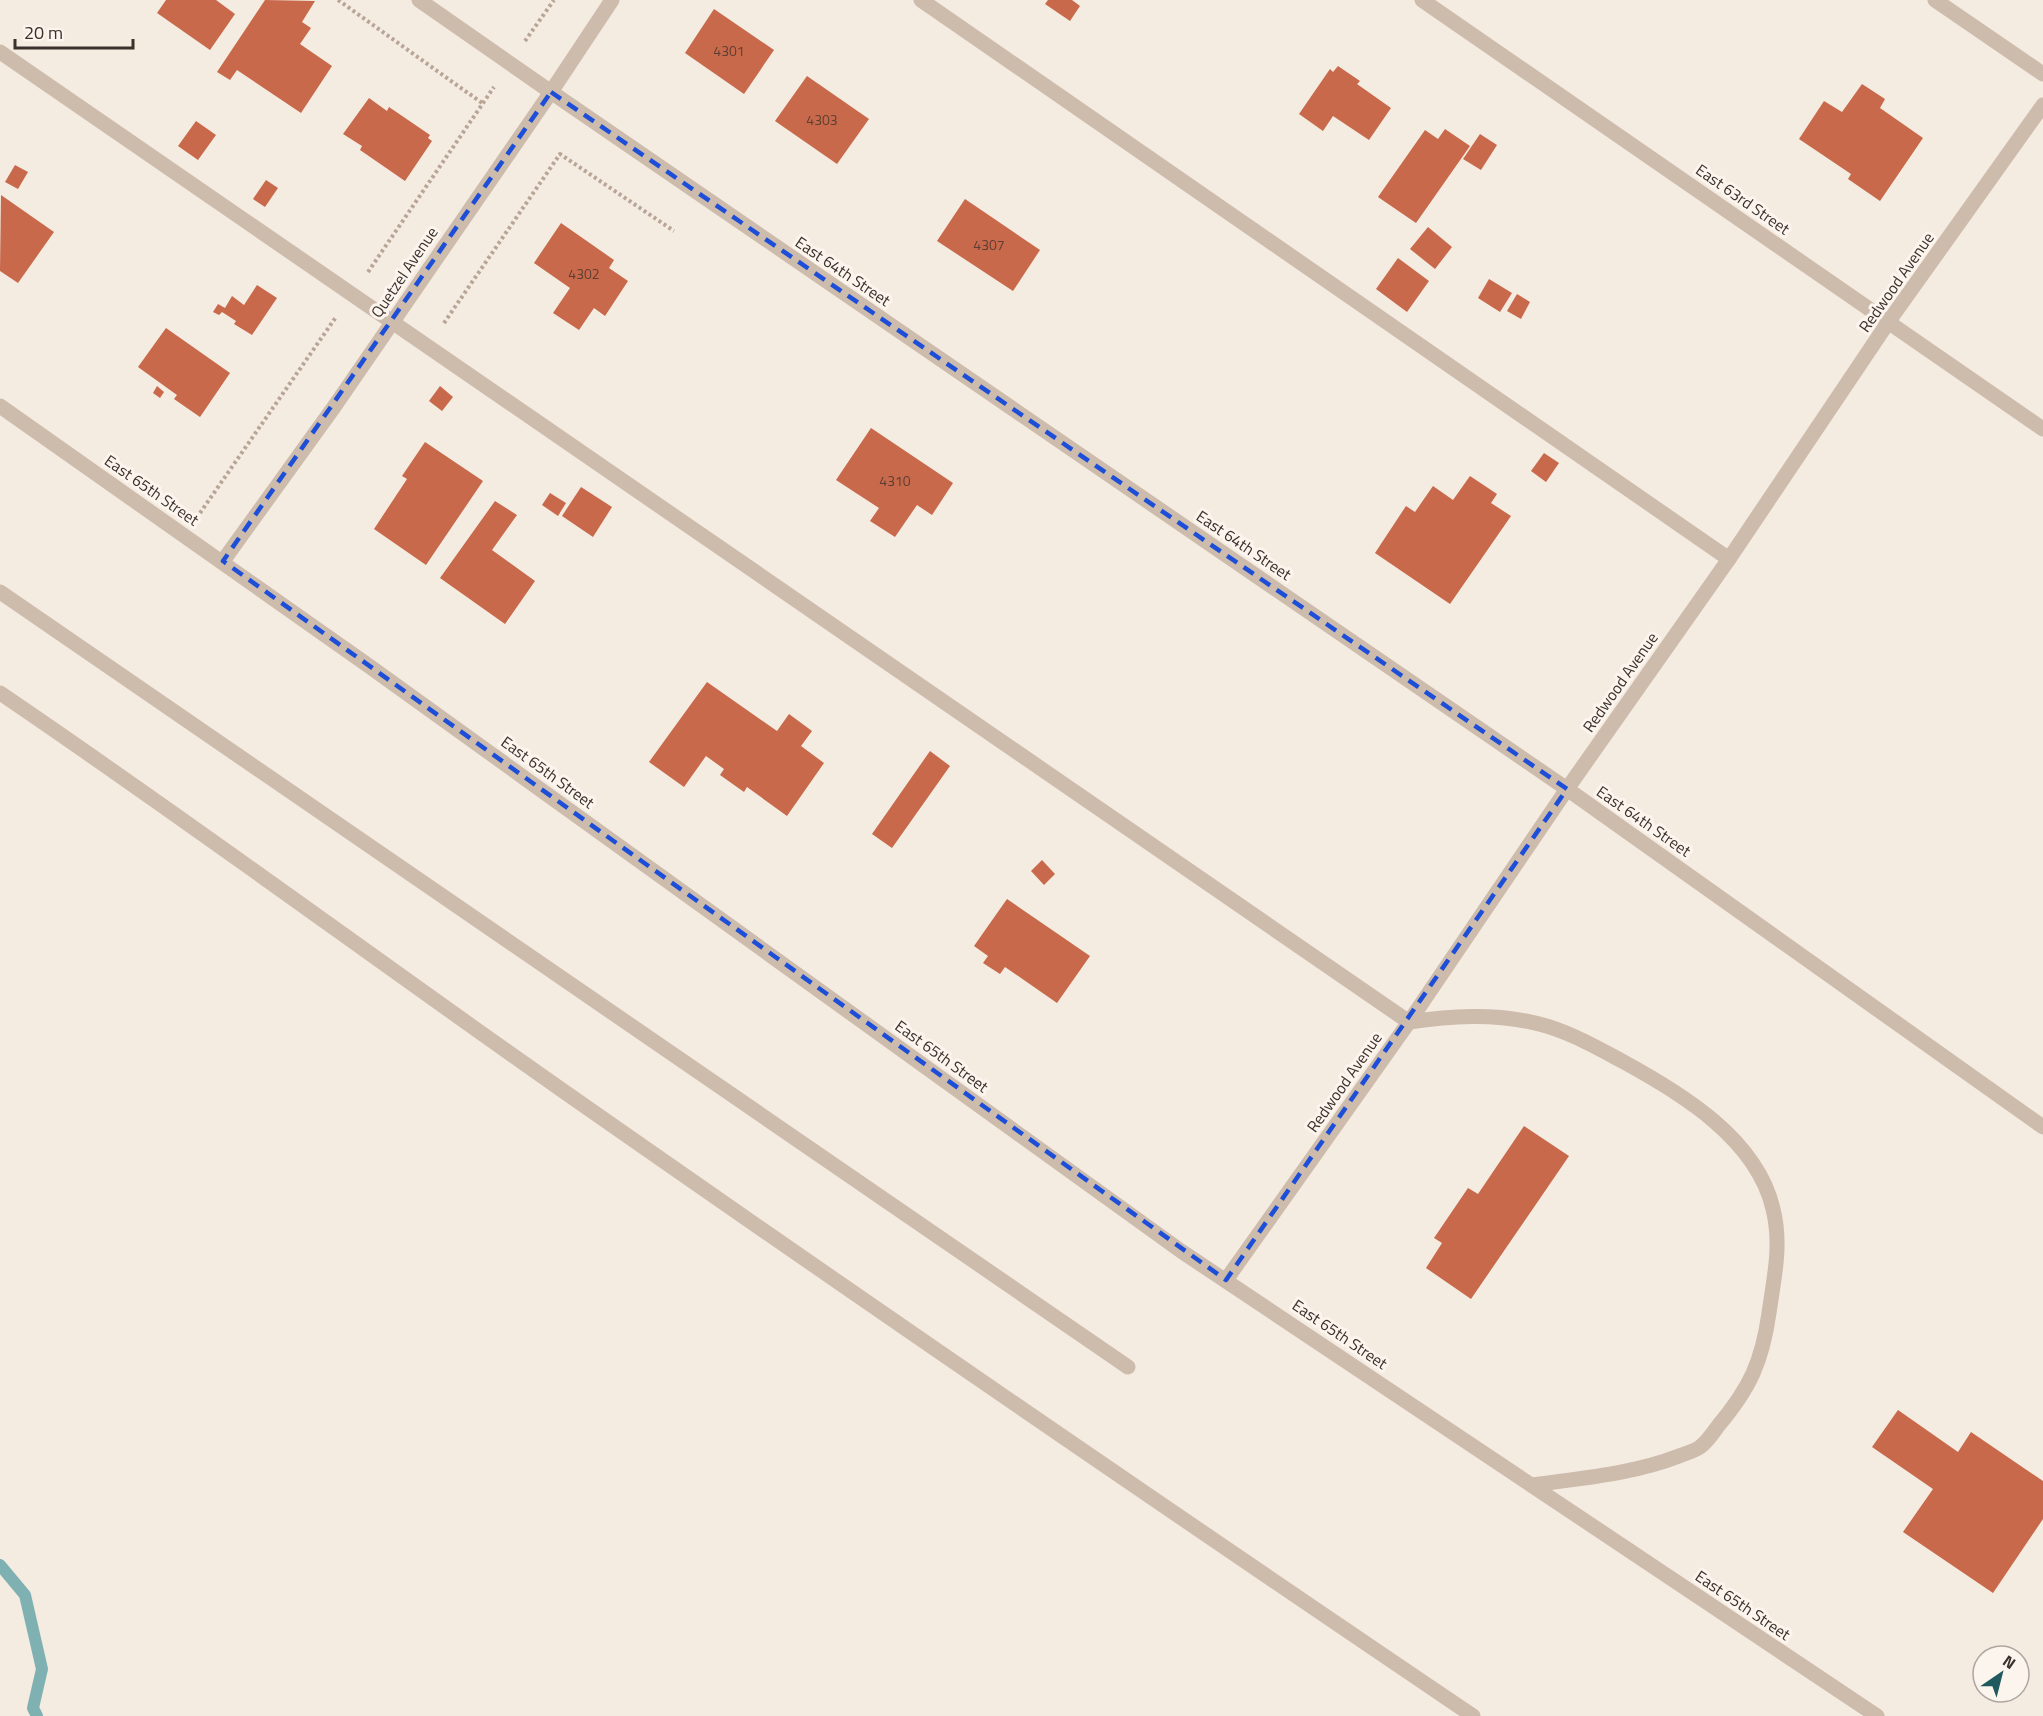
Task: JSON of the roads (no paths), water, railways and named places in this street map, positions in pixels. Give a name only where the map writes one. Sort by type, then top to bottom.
[{"type":"street","name":"East 64th Street","points":[[419,0],[551,93],[1567,789],[2043,1127]]},
{"type":"street","name":"Quetzel Avenue","points":[[223,561],[334,407],[551,93],[612,0]]},
{"type":"street","points":[[921,0],[1729,559]]},
{"type":"street","name":"East 63rd Street","points":[[1422,0],[2043,429]]},
{"type":"street","points":[[1935,0],[2043,74]]},
{"type":"street","points":[[0,52],[1408,1022],[1478,1015],[1535,1023],[1581,1040],[1668,1086],[1717,1123],[1758,1169],[1773,1208],[1779,1243],[1768,1323],[1760,1361],[1738,1401],[1700,1448],[1664,1461],[1624,1471],[1533,1485]]},
{"type":"street","name":"Redwood Avenue","points":[[1226,1280],[1729,559],[1889,321],[2043,105]]},
{"type":"street","name":"East 65th Street","points":[[0,406],[223,561],[1171,1244],[1877,1716]]},
{"type":"street","points":[[0,592],[1128,1367]]},
{"type":"street","points":[[0,693],[85,750],[556,1086],[1050,1430],[1473,1716]]},
{"type":"waterway","points":[[0,1565],[25,1595],[42,1669],[33,1708],[37,1716]]}]
